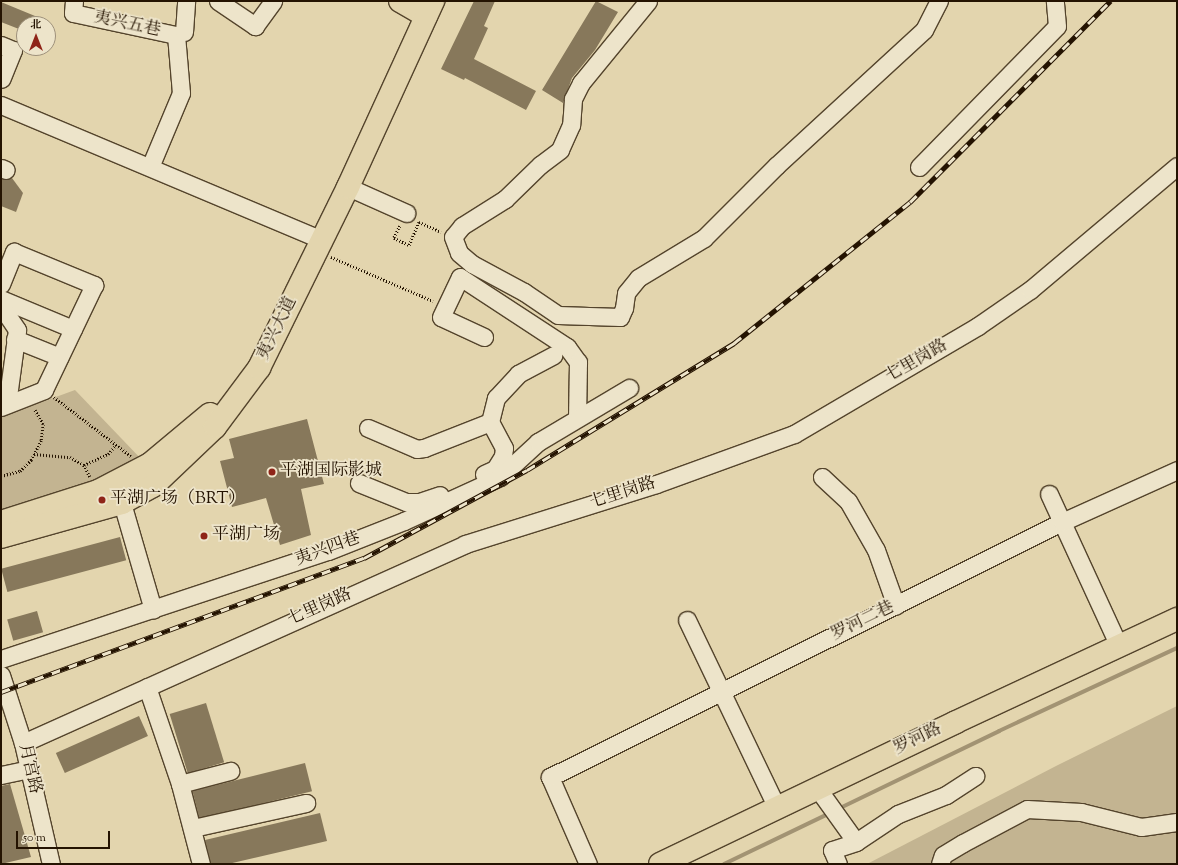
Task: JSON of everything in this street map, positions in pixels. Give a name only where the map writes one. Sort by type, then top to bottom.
[{"type":"main road","name":"夷兴大道","points":[[1,522],[98,491],[150,464],[206,418],[233,388],[250,364],[314,244],[348,187],[419,6]]},
{"type":"main road","name":"夷兴大道","points":[[1,537],[122,503],[153,486],[185,458],[215,428],[238,399],[259,368],[419,6]]},
{"type":"main road","name":"罗河路","points":[[660,864],[1177,619]]},
{"type":"street","name":"夷兴五巷","points":[[74,1],[72,13],[176,35],[181,93],[150,167]]},
{"type":"street","points":[[184,32],[186,1]]},
{"type":"street","points":[[218,1],[255,26],[273,1]]},
{"type":"street","points":[[648,1],[580,83],[573,99],[571,125],[560,150],[540,165],[505,199],[462,226],[453,237],[459,253],[472,264],[524,292],[558,316],[620,317],[624,308],[626,293],[638,278],[704,238],[776,166],[924,30],[939,1]]},
{"type":"street","points":[[918,167],[1057,26],[1056,1]]},
{"type":"street","points":[[1,45],[13,50],[1,79]]},
{"type":"street","points":[[1,105],[50,124],[150,167],[314,244]]},
{"type":"street","name":"七里岗路","points":[[23,743],[465,544],[656,484],[794,434],[978,326],[1030,290],[1177,166]]},
{"type":"street","points":[[348,187],[406,213]]},
{"type":"street","points":[[1,284],[14,252],[94,284],[44,390],[4,406],[17,330],[1,306]]},
{"type":"street","points":[[484,337],[441,317],[460,277],[567,347],[578,362],[577,418]]},
{"type":"street","points":[[1,300],[73,329]]},
{"type":"street","points":[[16,339],[60,357]]},
{"type":"street","points":[[359,483],[406,502],[419,502],[434,497],[495,469],[502,460],[504,448],[490,422],[496,398],[503,388],[518,374],[553,354]]},
{"type":"street","name":"夷兴四巷","points":[[1,659],[328,551],[404,521],[500,477],[538,442],[629,388]]},
{"type":"street","points":[[368,428],[417,449],[424,448],[490,422]]},
{"type":"street","name":"罗河二巷","points":[[588,864],[550,777],[721,690],[896,606],[1062,522],[1177,470]]},
{"type":"street","points":[[822,477],[848,501],[873,544],[896,606]]},
{"type":"street","points":[[1049,494],[1119,646]]},
{"type":"street","points":[[404,521],[406,502]]},
{"type":"street","points":[[122,503],[153,610]]},
{"type":"street","points":[[687,620],[777,808]]},
{"type":"street","name":"月宫路","points":[[1,675],[23,743],[51,864]]},
{"type":"street","points":[[147,688],[180,784],[201,864]]},
{"type":"street","points":[[1,775],[29,769]]},
{"type":"street","points":[[180,784],[230,771]]},
{"type":"street","points":[[838,864],[832,850],[856,842],[898,814],[946,795],[975,776]]},
{"type":"street","points":[[818,789],[856,842]]},
{"type":"street","points":[[192,828],[306,803]]},
{"type":"street","points":[[940,864],[943,855],[963,842],[1027,809],[1081,812],[1141,827],[1177,822]]},
{"type":"path","points":[[406,213],[394,238],[410,245],[419,222],[453,237]]},
{"type":"path","points":[[314,244],[447,306]]},
{"type":"path","points":[[44,390],[71,408],[115,446],[137,460]]},
{"type":"path","points":[[1,476],[20,470],[34,454],[41,440],[43,424],[27,398]]},
{"type":"path","points":[[84,465],[108,454],[115,446]]},
{"type":"path","points":[[34,454],[70,457],[84,465],[98,491]]},
{"type":"shaded area","points":[[75,390],[143,461],[88,488],[1,516],[1,417]]},
{"type":"shaded area","points":[[1177,706],[1177,864],[867,864],[1056,766]]},
{"type":"building","points":[[474,1],[495,1],[484,26],[488,28],[474,59],[536,91],[526,110],[465,78],[464,80],[441,69]]},
{"type":"building","points":[[596,1],[618,12],[595,50],[572,78],[563,103],[542,90]]},
{"type":"building","points":[[1,2],[35,16],[16,16],[16,28],[1,22]]},
{"type":"building","points":[[12,178],[23,193],[16,212],[1,206],[1,179]]},
{"type":"building","name":"平湖国际影城","points":[[307,419],[324,484],[301,489],[311,535],[280,545],[266,498],[232,507],[220,461],[234,458],[229,439]]},
{"type":"building","points":[[120,537],[126,560],[7,592],[1,569]]},
{"type":"building","points":[[37,611],[43,632],[13,641],[7,620]]},
{"type":"building","points":[[206,703],[224,762],[188,773],[170,714]]},
{"type":"building","points":[[139,716],[148,736],[65,773],[56,753]]},
{"type":"building","points":[[305,763],[312,791],[199,819],[192,791]]},
{"type":"building","points":[[10,784],[31,857],[1,864],[1,786]]},
{"type":"building","points":[[320,813],[327,841],[228,864],[211,864],[205,840]]},
{"type":"waterway","points":[[838,809],[999,731],[1177,648]]},
{"type":"waterway","points":[[724,864],[830,813]]},
{"type":"railway","points":[[1,692],[364,558],[527,470],[734,343],[910,202],[1110,1]]},
{"type":"place","name":"平湖国际影城","points":[[272,472]]},
{"type":"place","name":"平湖广场（BRT）","points":[[102,500]]},
{"type":"place","name":"平湖广场","points":[[204,536]]}]
